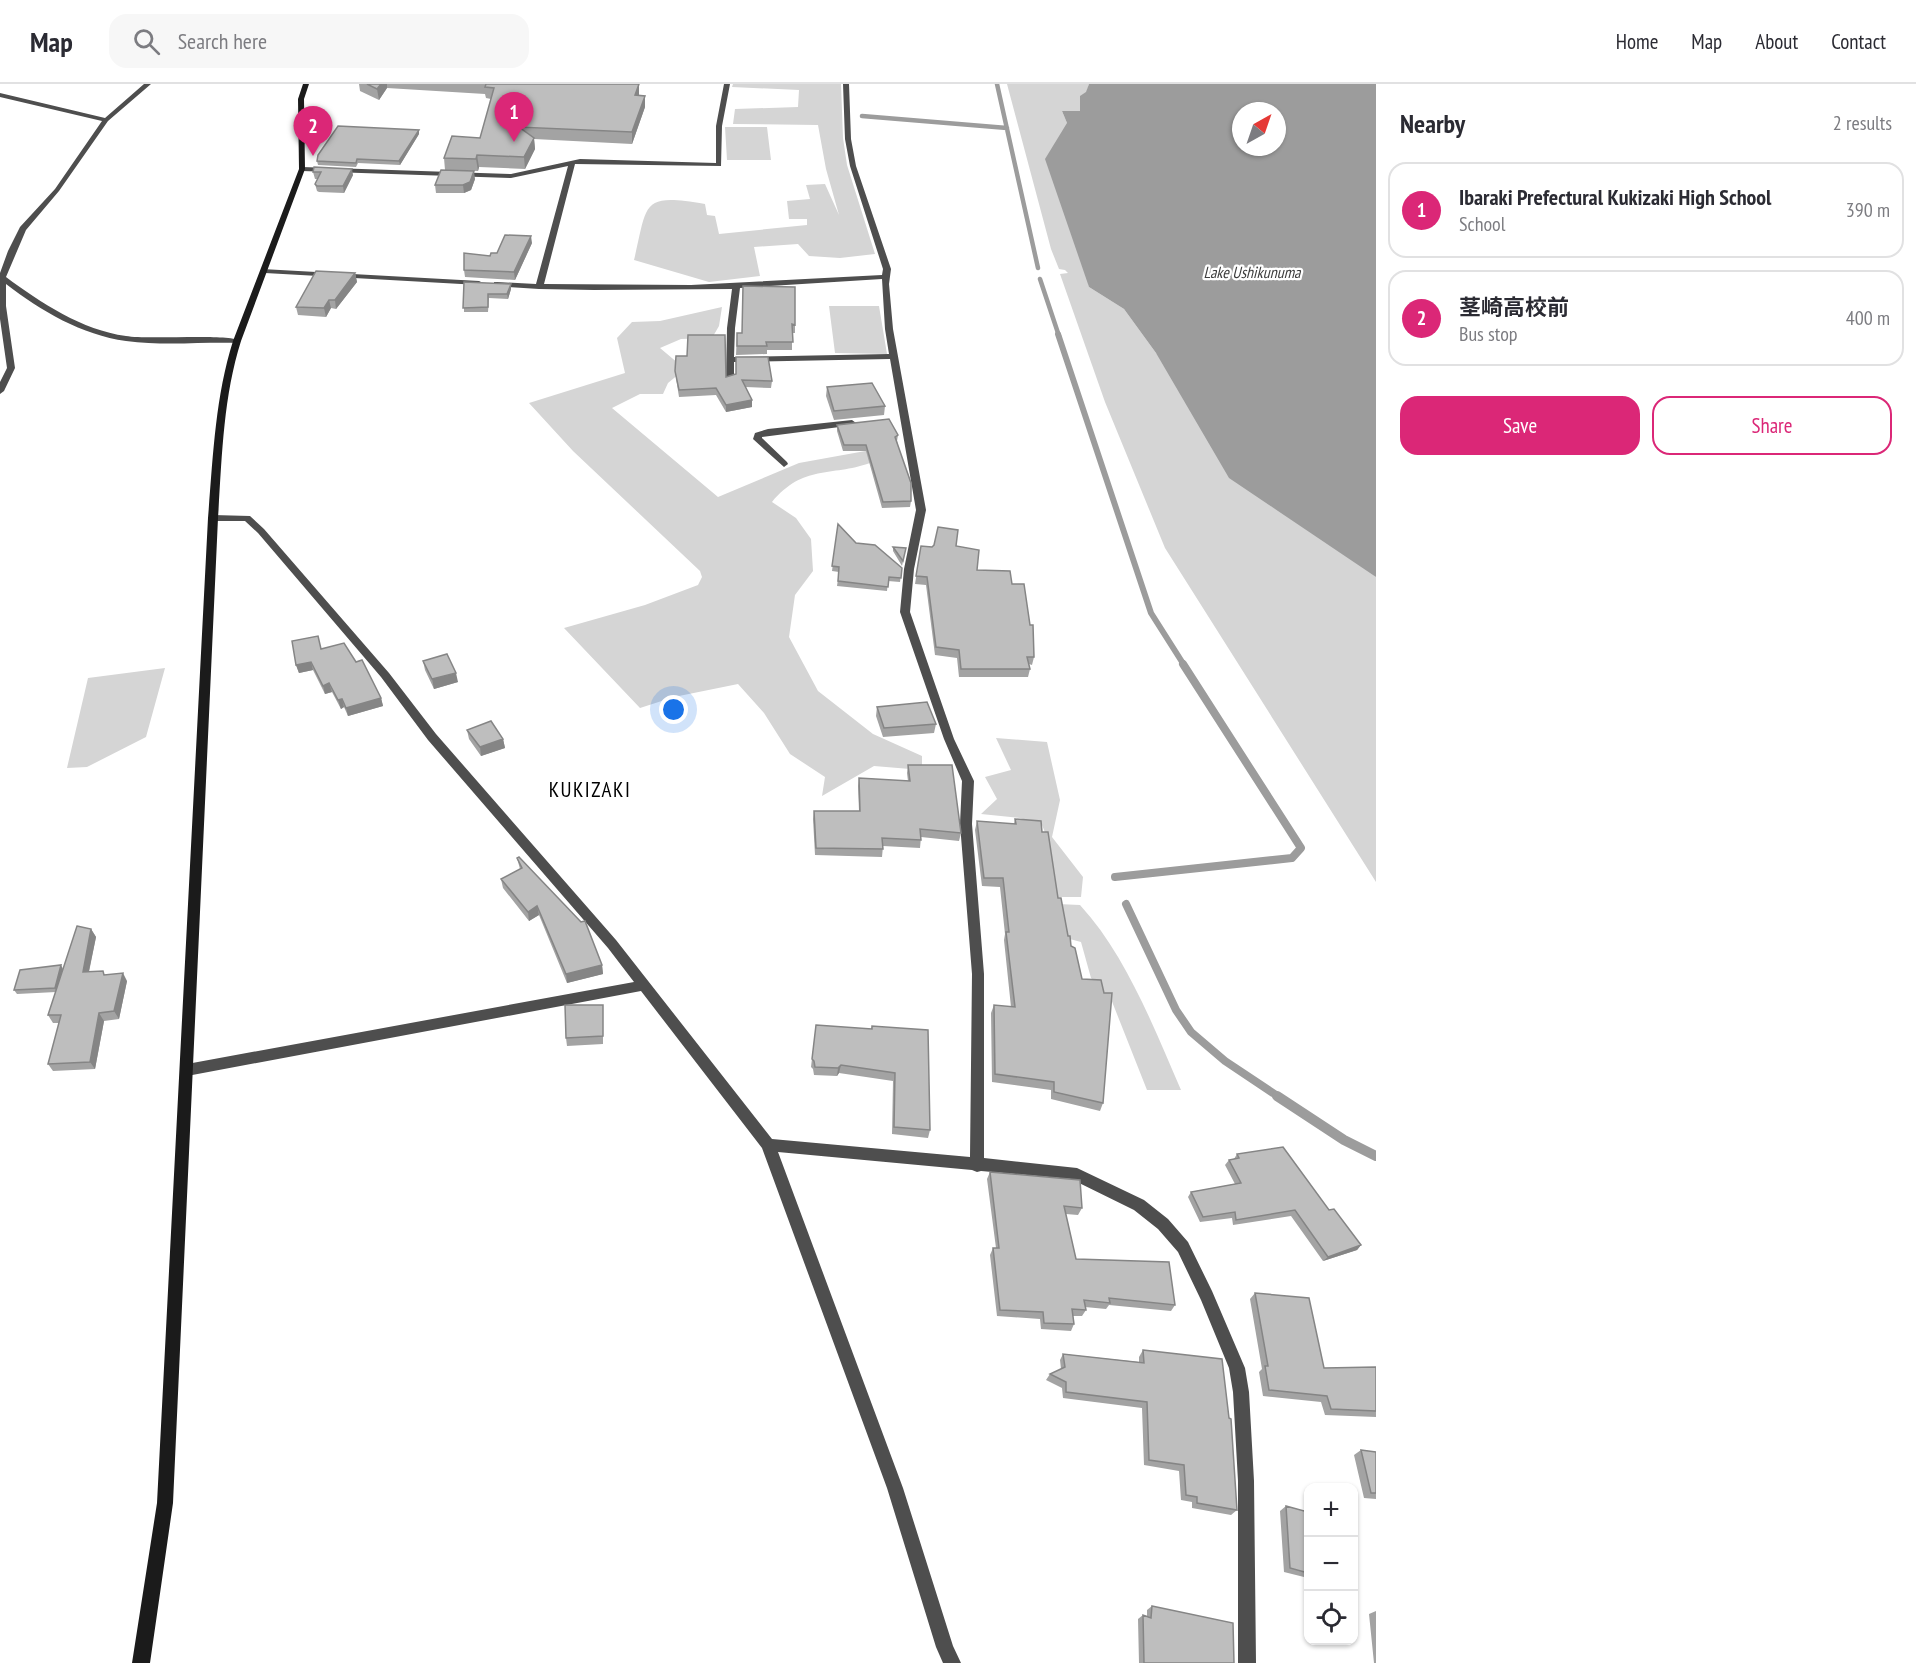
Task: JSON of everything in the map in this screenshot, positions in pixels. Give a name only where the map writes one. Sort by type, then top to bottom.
[{"type":"street","points":[[0,391],[11,368],[2,306],[2,278],[12,251],[23,230],[57,190],[106,120],[148,84]]},
{"type":"street","points":[[141,1663],[165,1503],[213,518],[223,397],[237,341],[302,170],[301,99],[306,84]]},
{"type":"street","points":[[302,170],[511,176],[572,162],[719,165],[719,126],[727,84]]},
{"type":"street","points":[[846,84],[848,139],[853,166],[887,269],[885,277],[899,419],[921,510],[909,569],[905,612],[950,738],[968,781],[966,824],[978,974],[977,1166]]},
{"type":"street","points":[[0,95],[106,120]]},
{"type":"street","points":[[539,287],[572,162]]},
{"type":"street","points":[[265,271],[628,290],[736,287],[885,277]]},
{"type":"street","points":[[2,278],[49,309],[91,329],[112,336],[137,339],[237,341]]},
{"type":"street","points":[[730,380],[736,287]]},
{"type":"street","points":[[731,360],[893,356]]},
{"type":"street","points":[[784,464],[757,439],[758,435],[859,423]]},
{"type":"street","points":[[213,518],[247,518],[261,531],[384,675],[432,737],[645,985],[768,1145],[896,1488],[952,1663]]},
{"type":"street","points":[[187,1070],[645,985]]},
{"type":"street","points":[[768,1145],[1072,1173],[1139,1205],[1163,1224],[1183,1247],[1207,1296],[1237,1368],[1241,1392],[1246,1481],[1247,1663]]},
{"type":"shaded area","points":[[733,84],[841,84],[843,138],[847,165],[875,254],[840,258],[809,256],[798,244],[754,247],[760,276],[709,282],[634,260],[645,214],[650,206],[658,202],[668,200],[705,204],[707,215],[715,216],[719,234],[807,225],[807,219],[789,219],[787,201],[810,199],[806,185],[825,184],[839,215],[826,169],[818,125],[733,124],[735,109],[798,107],[799,90],[732,87]]},
{"type":"shaded area","points":[[1007,84],[1089,84],[1081,112],[1062,111],[1067,123],[1089,287],[1124,309],[1156,353],[1376,577],[1376,882],[1165,548],[1105,402],[1060,274],[1068,273],[1059,269],[1051,249]]},
{"type":"shaded area","points":[[725,127],[767,127],[771,160],[727,160]]},
{"type":"shaded area","points":[[829,306],[879,306],[887,354],[835,353]]},
{"type":"shaded area","points":[[722,307],[719,326],[712,338],[681,339],[660,348],[685,369],[668,383],[663,394],[640,394],[612,408],[718,497],[799,463],[893,446],[870,463],[818,474],[795,482],[772,502],[796,518],[811,539],[813,571],[795,595],[789,637],[818,691],[873,734],[922,756],[922,770],[874,766],[822,796],[825,777],[790,754],[764,713],[738,684],[674,697],[640,708],[564,628],[645,605],[698,585],[702,577],[700,571],[573,451],[529,403],[625,373],[617,338],[632,322],[660,321]]},
{"type":"shaded area","points":[[165,668],[146,737],[87,767],[67,768],[88,678]]},
{"type":"shaded area","points":[[996,738],[1047,742],[1060,800],[1052,837],[1083,877],[1081,897],[1042,897],[1048,840],[1042,825],[1020,818],[981,814],[997,799],[985,777],[1011,770]]},
{"type":"shaded area","points":[[1058,904],[1080,905],[1111,946],[1138,993],[1181,1090],[1147,1090],[1111,999],[1091,978],[1081,942],[1066,938]]},
{"type":"water","name":"Lake Ushikunuma","points":[[1089,84],[1376,84],[1376,577],[1229,478],[1156,353],[1124,309],[1089,287],[1045,159],[1067,123],[1062,111],[1080,111],[1080,96],[1086,92]]},
{"type":"building","points":[[367,84],[381,84],[377,89]]},
{"type":"building","points":[[486,84],[639,84],[635,95],[645,96],[632,132],[519,127],[534,138],[524,157],[477,155],[476,159],[444,158],[452,136],[480,138],[494,88],[485,87]]},
{"type":"building","points":[[338,126],[419,130],[399,161],[357,159],[356,163],[317,161],[318,155]]},
{"type":"building","points":[[314,167],[352,169],[343,186],[317,186],[315,184],[321,172],[313,172]]},
{"type":"building","points":[[441,170],[474,171],[470,182],[463,185],[435,185]]},
{"type":"building","points":[[505,235],[531,236],[514,272],[464,270],[464,253],[490,256],[491,253],[497,253]]},
{"type":"building","points":[[316,271],[355,273],[335,300],[329,300],[324,308],[296,307]]},
{"type":"building","points":[[464,282],[511,284],[507,294],[488,294],[488,307],[463,308]]},
{"type":"building","points":[[743,286],[795,287],[793,342],[766,342],[767,346],[737,346],[737,333],[742,333]]},
{"type":"building","points":[[688,335],[725,335],[726,377],[736,374],[736,357],[768,357],[772,381],[742,380],[752,400],[726,405],[716,388],[679,390],[675,371],[676,356],[687,356]]},
{"type":"building","points":[[872,383],[885,406],[834,411],[827,387]]},
{"type":"building","points":[[889,419],[898,435],[895,437],[911,483],[911,501],[883,502],[866,445],[844,445],[837,425]]},
{"type":"building","points":[[838,524],[856,543],[875,545],[902,568],[901,578],[889,577],[888,587],[838,581],[839,567],[832,566]]},
{"type":"building","points":[[938,527],[958,530],[956,546],[979,550],[977,570],[1010,571],[1012,584],[1024,584],[1030,625],[1033,625],[1034,657],[1027,657],[1030,669],[961,669],[959,650],[936,647],[927,577],[916,576],[921,546],[932,547],[934,545]]},
{"type":"building","points":[[893,547],[906,548],[903,561]]},
{"type":"building","points":[[318,636],[321,649],[344,643],[356,662],[362,660],[381,698],[346,708],[342,699],[338,700],[329,683],[323,686],[311,662],[296,665],[292,641]]},
{"type":"building","points":[[447,654],[456,673],[432,679],[423,661]]},
{"type":"building","points":[[927,702],[936,724],[884,728],[877,707]]},
{"type":"building","points":[[491,721],[503,739],[480,747],[467,730]]},
{"type":"building","points":[[908,765],[952,765],[961,833],[920,829],[921,840],[882,838],[883,849],[816,848],[814,811],[860,811],[859,778],[910,781]]},
{"type":"building","points":[[1015,819],[1041,821],[1042,832],[1048,832],[1058,898],[1061,898],[1068,936],[1070,936],[1071,946],[1075,948],[1082,979],[1101,980],[1104,993],[1112,993],[1103,1103],[1054,1092],[1054,1082],[995,1074],[994,1005],[1015,1007],[1006,932],[1009,932],[1003,878],[984,878],[977,821],[1016,824]]},
{"type":"building","points":[[519,857],[581,922],[585,921],[602,965],[566,974],[537,906],[528,912],[501,879],[522,868],[517,858]]},
{"type":"building","points":[[77,926],[91,929],[83,972],[103,971],[104,975],[123,973],[114,1011],[99,1013],[90,1062],[48,1064],[61,1015],[48,1015]]},
{"type":"building","points":[[61,965],[55,988],[14,990],[20,970]]},
{"type":"building","points":[[565,1005],[603,1005],[603,1036],[566,1038]]},
{"type":"building","points":[[816,1025],[928,1030],[930,1130],[894,1127],[895,1073],[841,1065],[838,1068],[815,1067],[812,1059]]},
{"type":"building","points":[[1283,1147],[1329,1210],[1334,1209],[1361,1245],[1328,1257],[1295,1210],[1236,1220],[1235,1212],[1203,1217],[1191,1192],[1241,1183],[1229,1160],[1239,1158],[1237,1154]]},
{"type":"building","points":[[990,1172],[1080,1180],[1082,1208],[1064,1206],[1076,1259],[1169,1262],[1175,1305],[1109,1298],[1110,1303],[1084,1300],[1086,1310],[1072,1309],[1074,1324],[1044,1323],[1043,1312],[1000,1310],[993,1248],[999,1248]]},
{"type":"building","points":[[1255,1293],[1309,1298],[1324,1368],[1376,1367],[1376,1411],[1331,1409],[1327,1396],[1269,1390],[1265,1366],[1268,1366]]},
{"type":"building","points":[[1143,1350],[1222,1359],[1229,1418],[1231,1419],[1237,1510],[1197,1503],[1197,1497],[1186,1495],[1184,1465],[1149,1460],[1147,1402],[1066,1392],[1066,1382],[1050,1374],[1065,1367],[1063,1354],[1144,1363]]},
{"type":"building","points":[[1361,1450],[1376,1452],[1376,1493],[1371,1493]]},
{"type":"building","points":[[1286,1506],[1304,1511],[1304,1572],[1290,1568]]},
{"type":"building","points":[[1152,1606],[1233,1623],[1234,1663],[1144,1663],[1143,1615],[1151,1618]]},
{"type":"waterway","points":[[997,84],[1007,128]]},
{"type":"waterway","points":[[862,116],[1007,128]]},
{"type":"waterway","points":[[1007,128],[1038,268]]},
{"type":"waterway","points":[[1040,279],[1059,336]]},
{"type":"waterway","points":[[1058,334],[1151,613],[1184,665]]},
{"type":"waterway","points":[[1115,877],[1292,858],[1301,848],[1183,664]]},
{"type":"waterway","points":[[1126,904],[1176,1010],[1191,1032],[1225,1061],[1279,1097]]},
{"type":"waterway","points":[[1277,1096],[1344,1140],[1376,1156]]},
{"type":"place","name":"Ibaraki Prefectural Kukizaki High School","points":[[514,142]]},
{"type":"place","name":"茎崎高校前","points":[[313,156]]},
{"type":"district","name":"KUKIZAKI","points":[[590,790]]}]
